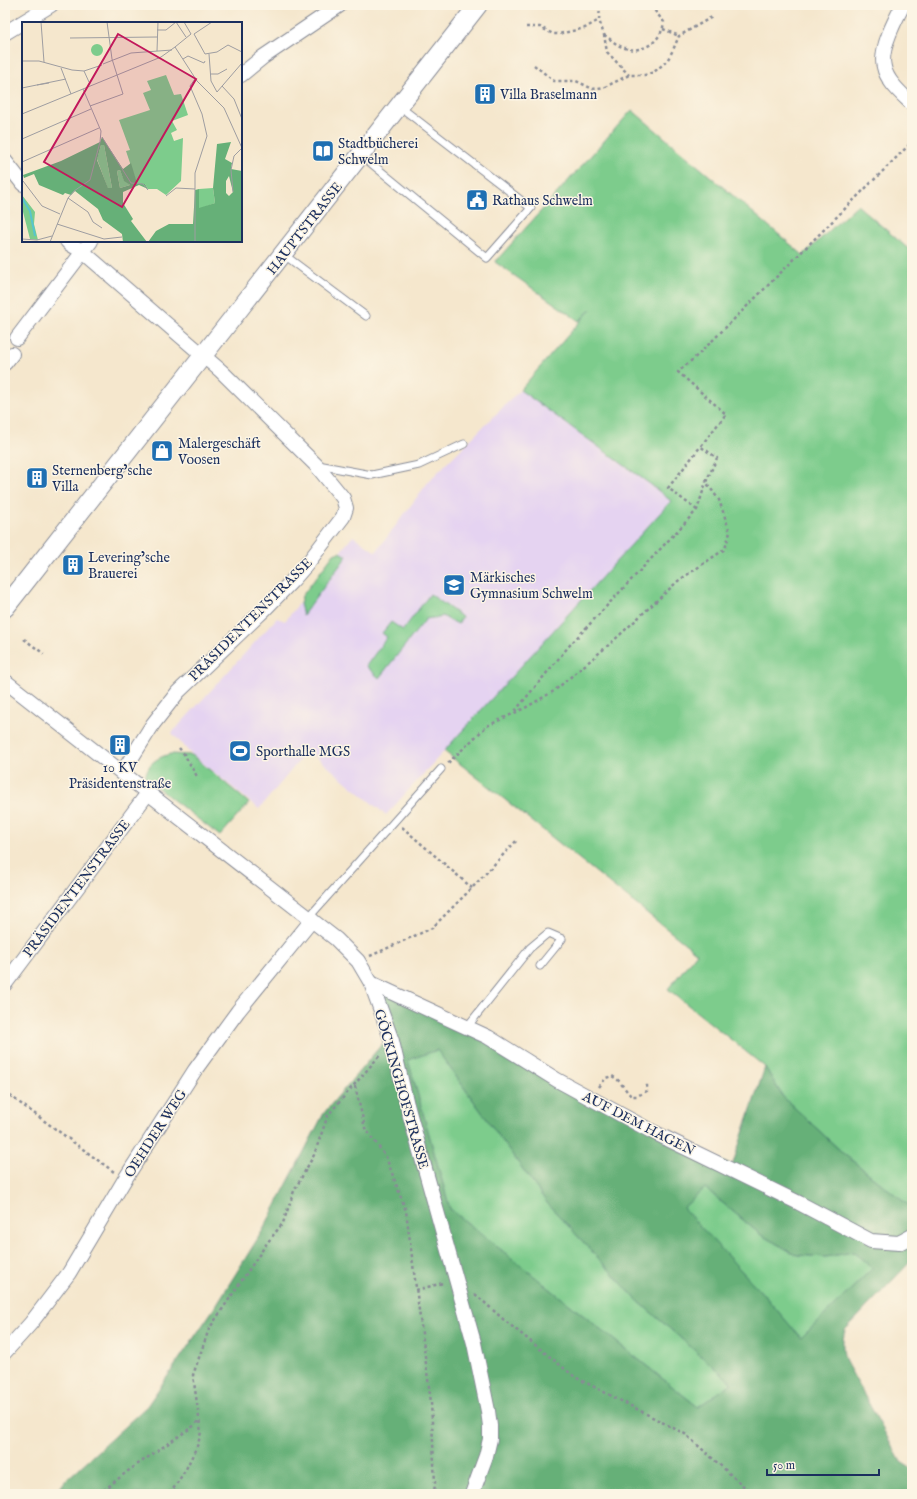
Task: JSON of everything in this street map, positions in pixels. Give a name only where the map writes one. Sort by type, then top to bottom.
[{"type":"street","points":[[23,22],[51,5]]},
{"type":"street","points":[[242,74],[263,56],[340,5]]},
{"type":"street","name":"HAUPTSTRASSE","points":[[5,608],[478,5]]},
{"type":"street","points":[[903,5],[893,25],[885,47],[883,66],[891,81],[912,104]]},
{"type":"street","points":[[5,33],[22,23]]},
{"type":"street","points":[[5,161],[22,183]]},
{"type":"street","name":"PRÄSIDENTENSTRASSE","points":[[68,242],[70,244],[86,246],[203,356],[221,371],[316,465],[343,498],[346,508],[343,516],[307,564],[292,581],[265,609],[178,692],[153,724],[122,773]]},
{"type":"street","points":[[17,338],[86,246]]},
{"type":"street","name":"GÖCKINGHOFSTRASSE","points":[[5,680],[336,939],[358,961],[371,983],[392,1042],[474,1343],[488,1411],[490,1439],[486,1456],[472,1494]]},
{"type":"street","name":"PRÄSIDENTENSTRASSE","points":[[5,984],[148,793]]},
{"type":"street","name":"OEHDER WEG","points":[[5,1352],[31,1323],[69,1273],[125,1179],[195,1070],[233,1017],[310,919]]},
{"type":"street","name":"AUF DEM HAGEN","points":[[371,983],[488,1037],[557,1080],[651,1131],[799,1203],[871,1241],[899,1243],[912,1236]]},
{"type":"lane","points":[[361,154],[487,258],[531,208],[399,106]]},
{"type":"lane","points":[[283,254],[366,316]]},
{"type":"lane","points":[[316,465],[372,475],[419,465],[464,444]]},
{"type":"lane","points":[[310,919],[442,769]]},
{"type":"lane","points":[[468,1027],[530,948],[548,933],[562,939],[540,966]]},
{"type":"path","points":[[600,5],[598,20],[604,35],[607,52],[629,75]]},
{"type":"path","points":[[604,35],[623,48],[635,50],[645,48],[650,45],[663,29],[664,22],[660,15],[645,5]]},
{"type":"path","points":[[534,65],[554,81],[576,81],[593,89],[605,87],[629,75],[654,72],[667,61],[679,36],[712,16]]},
{"type":"path","points":[[526,27],[540,27],[553,34],[560,34],[585,28],[598,20]]},
{"type":"path","points":[[663,29],[679,36]]},
{"type":"path","points":[[697,510],[668,488],[726,414],[678,372],[912,142]]},
{"type":"path","points":[[514,713],[569,646],[697,510],[706,482],[717,458],[700,446]]},
{"type":"path","points":[[442,769],[487,726],[554,691],[611,643],[678,581],[725,549],[730,532],[719,500],[706,482]]},
{"type":"path","points":[[24,639],[44,654]]},
{"type":"path","points":[[179,748],[198,778]]},
{"type":"path","points":[[395,821],[472,888]]},
{"type":"path","points":[[358,961],[432,928],[518,840]]},
{"type":"path","points":[[170,1494],[186,1469],[198,1444],[201,1432],[200,1415],[193,1375],[209,1328],[267,1243],[283,1223],[294,1191],[314,1155],[328,1115],[392,1042]]},
{"type":"path","points":[[606,1078],[612,1076],[618,1080],[631,1096],[637,1096],[647,1091],[647,1083]]},
{"type":"path","points":[[355,1086],[366,1128],[386,1157],[406,1211],[431,1402],[435,1483],[434,1494]]},
{"type":"path","points":[[5,1092],[125,1179]]},
{"type":"path","points":[[416,1290],[456,1278],[504,1320],[575,1377],[685,1434],[748,1490],[750,1494]]},
{"type":"path","points":[[99,1494],[128,1471],[194,1425],[199,1421],[200,1415]]},
{"type":"shaded area","name":"Märkisches Gymnasium Schwelm","points":[[520,390],[650,484],[671,501],[386,815],[308,750],[259,809],[189,752],[172,733],[277,618],[285,621],[353,536],[376,552],[429,481]]},
{"type":"green space","points":[[632,110],[803,255],[857,205],[912,252],[912,1208],[844,1154],[783,1097],[765,1067],[668,989],[697,953],[444,751],[671,501],[650,484],[520,390],[591,309],[579,321],[495,262]]},
{"type":"green space","points":[[339,552],[347,556],[303,615],[300,604],[302,596],[334,554]]},
{"type":"green space","points":[[430,594],[462,617],[458,624],[442,616],[439,618],[426,619],[379,678],[366,666],[387,637],[382,633],[391,622],[403,630]]},
{"type":"green space","points":[[170,754],[192,755],[249,803],[220,836],[145,778],[150,765],[153,762],[160,757]]},
{"type":"green space","points":[[377,985],[625,1114],[732,1166],[765,1067],[783,1097],[844,1154],[912,1208],[912,1260],[845,1330],[843,1346],[846,1362],[901,1462],[912,1469],[912,1494],[56,1494],[65,1481],[147,1406],[215,1307],[263,1230],[324,1113],[388,1037]],"holes":[[[437,1050],[548,1204],[637,1300],[732,1383],[698,1407],[450,1209],[408,1060]],[[705,1188],[761,1235],[797,1255],[826,1257],[853,1252],[873,1268],[801,1338],[764,1295],[683,1208]]]},
{"type":"green space","points":[[437,1050],[548,1204],[637,1300],[732,1383],[698,1407],[450,1209],[408,1060]]},
{"type":"green space","points":[[705,1188],[761,1235],[797,1255],[826,1257],[853,1252],[873,1268],[801,1339],[764,1295],[682,1208]]},
{"type":"place","name":"Villa Braselmann","points":[[485,94]]},
{"type":"place","name":"Stadtbücherei Schwelm","points":[[323,151]]},
{"type":"place","name":"Rathaus Schwelm","points":[[477,200]]},
{"type":"place","name":"Malergeschäft Voosen","points":[[162,451]]},
{"type":"place","name":"Sternenberg’sche Villa","points":[[37,478]]},
{"type":"place","name":"Levering’sche Brauerei","points":[[73,565]]},
{"type":"place","name":"Märkisches Gymnasium Schwelm","points":[[454,585]]},
{"type":"place","name":"10 KV Präsidentenstraße","points":[[120,745]]},
{"type":"place","name":"Sporthalle MGS","points":[[240,751]]}]
